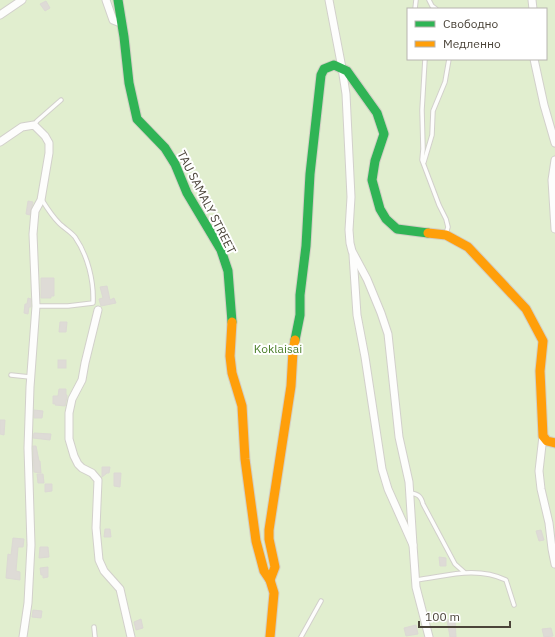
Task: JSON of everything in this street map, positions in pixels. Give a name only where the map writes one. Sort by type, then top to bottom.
[{"type":"street","points":[[0,16],[22,0]]},
{"type":"street","points":[[106,0],[113,20],[118,22],[121,20]]},
{"type":"street","name":"TAU SAMALY STREET","points":[[118,0],[129,83],[137,119],[166,148],[188,193],[220,250],[228,271],[232,324],[230,356],[232,373],[242,406],[245,459],[256,541],[264,571],[270,580],[274,593],[270,637]]},
{"type":"street","points":[[329,0],[346,94],[351,197],[348,230],[352,251],[357,315],[382,469],[388,489],[413,545]]},
{"type":"street","points":[[534,60],[544,105],[555,143]]},
{"type":"street","points":[[270,580],[275,567],[269,539],[269,530],[291,386],[292,351],[300,315],[300,295],[306,246],[310,174],[322,74],[324,69],[334,65],[342,68],[352,76],[377,113],[384,134],[375,160],[372,180],[380,209],[386,219],[397,229],[446,235],[468,247],[526,309],[539,332],[543,342],[540,371],[543,436],[539,471],[555,564]]},
{"type":"street","points":[[346,94],[362,91]]},
{"type":"street","points":[[0,142],[22,127],[34,125],[45,136],[49,143],[49,160],[41,200],[35,211],[33,234],[36,306],[30,377],[28,448],[31,545],[28,603],[24,637]]},
{"type":"street","points":[[555,160],[552,180],[555,229]]},
{"type":"street","points":[[352,251],[367,279],[388,334],[399,437],[409,482],[416,587],[429,637]]},
{"type":"street","points":[[98,310],[82,380],[72,399],[69,413],[70,439],[78,464],[82,468],[92,473],[98,480],[96,528],[99,560],[104,571],[120,589],[131,637]]},
{"type":"street","points":[[543,436],[547,441],[555,443]]},
{"type":"lane","points":[[429,0],[435,8]]},
{"type":"lane","points":[[425,60],[422,110],[422,160],[439,205],[446,219],[448,227],[446,235]]},
{"type":"lane","points":[[423,163],[432,135],[433,111],[445,82],[449,60]]},
{"type":"lane","points":[[34,125],[61,100]]},
{"type":"lane","points":[[36,306],[68,306],[93,303],[94,291],[83,251],[75,237],[51,215],[41,200]]},
{"type":"lane","points":[[11,375],[30,377]]},
{"type":"lane","points":[[410,493],[417,494],[421,498],[455,564],[464,572]]},
{"type":"lane","points":[[416,580],[464,572],[486,573],[506,580],[514,605]]},
{"type":"lane","points":[[301,637],[321,601]]},
{"type":"lane","points":[[94,627],[95,637]]},
{"type":"green space","name":"Koklaisai","points":[[0,0],[555,0],[555,637],[0,637]]},
{"type":"building","points":[[46,1],[50,8],[45,11],[40,4]]},
{"type":"building","points":[[28,201],[33,202],[30,215],[26,214]]},
{"type":"building","points":[[41,278],[54,278],[54,296],[51,296],[51,298],[41,298]]},
{"type":"building","points":[[107,286],[110,300],[114,298],[116,303],[101,306],[99,299],[103,298],[100,287]]},
{"type":"building","points":[[28,298],[31,299],[31,307],[29,307],[28,314],[24,313],[25,304],[27,304]]},
{"type":"building","points":[[60,322],[67,322],[66,332],[59,332]]},
{"type":"building","points":[[58,360],[66,360],[66,368],[58,368]]},
{"type":"building","points":[[59,389],[66,389],[67,397],[65,406],[55,405],[55,403],[53,404],[53,396],[58,396]]},
{"type":"building","points":[[34,410],[43,411],[42,418],[34,418]]},
{"type":"building","points":[[0,420],[5,420],[4,435],[0,434]]},
{"type":"building","points":[[34,433],[51,434],[50,440],[33,438]]},
{"type":"building","points":[[33,446],[36,446],[40,461],[41,473],[34,472]]},
{"type":"building","points":[[102,467],[110,467],[109,473],[102,477]]},
{"type":"building","points":[[114,473],[121,473],[120,487],[114,486]]},
{"type":"building","points":[[37,474],[43,474],[44,483],[38,483]]},
{"type":"building","points":[[45,484],[52,484],[52,491],[45,492]]},
{"type":"building","points":[[105,529],[110,529],[111,537],[104,537]]},
{"type":"building","points":[[541,530],[544,540],[539,541],[536,531]]},
{"type":"building","points":[[13,538],[24,539],[23,547],[18,547],[16,571],[20,572],[20,580],[6,578],[8,554],[11,555]]},
{"type":"building","points":[[40,547],[48,547],[49,557],[39,558]]},
{"type":"building","points":[[439,557],[446,558],[446,566],[440,566]]},
{"type":"building","points":[[48,567],[48,577],[43,578],[40,568]]},
{"type":"building","points":[[33,610],[42,611],[41,618],[32,617]]},
{"type":"building","points":[[141,619],[143,628],[136,630],[134,622]]},
{"type":"building","points":[[455,619],[456,637],[450,637],[447,620]]},
{"type":"building","points":[[416,625],[418,634],[406,636],[404,628]]},
{"type":"building","points":[[551,628],[553,636],[544,637],[542,629]]},
{"type":"traffic: fast","points":[[118,0],[129,83],[137,119],[165,148],[175,164],[187,193],[221,250],[228,271],[232,322]]},
{"type":"traffic: fast","points":[[295,340],[300,315],[300,295],[306,246],[310,174],[321,75],[324,69],[334,65],[347,71],[377,113],[384,134],[375,161],[372,180],[380,209],[386,219],[397,229],[428,233]]},
{"type":"traffic: slow","points":[[428,233],[446,235],[468,247],[526,309],[543,341],[540,371],[543,436],[547,441],[555,443]]},
{"type":"traffic: slow","points":[[232,322],[230,356],[232,373],[242,406],[245,459],[256,541],[264,571],[270,580],[274,593],[270,637]]},
{"type":"traffic: slow","points":[[270,580],[275,567],[269,539],[269,530],[291,386],[295,340]]}]
